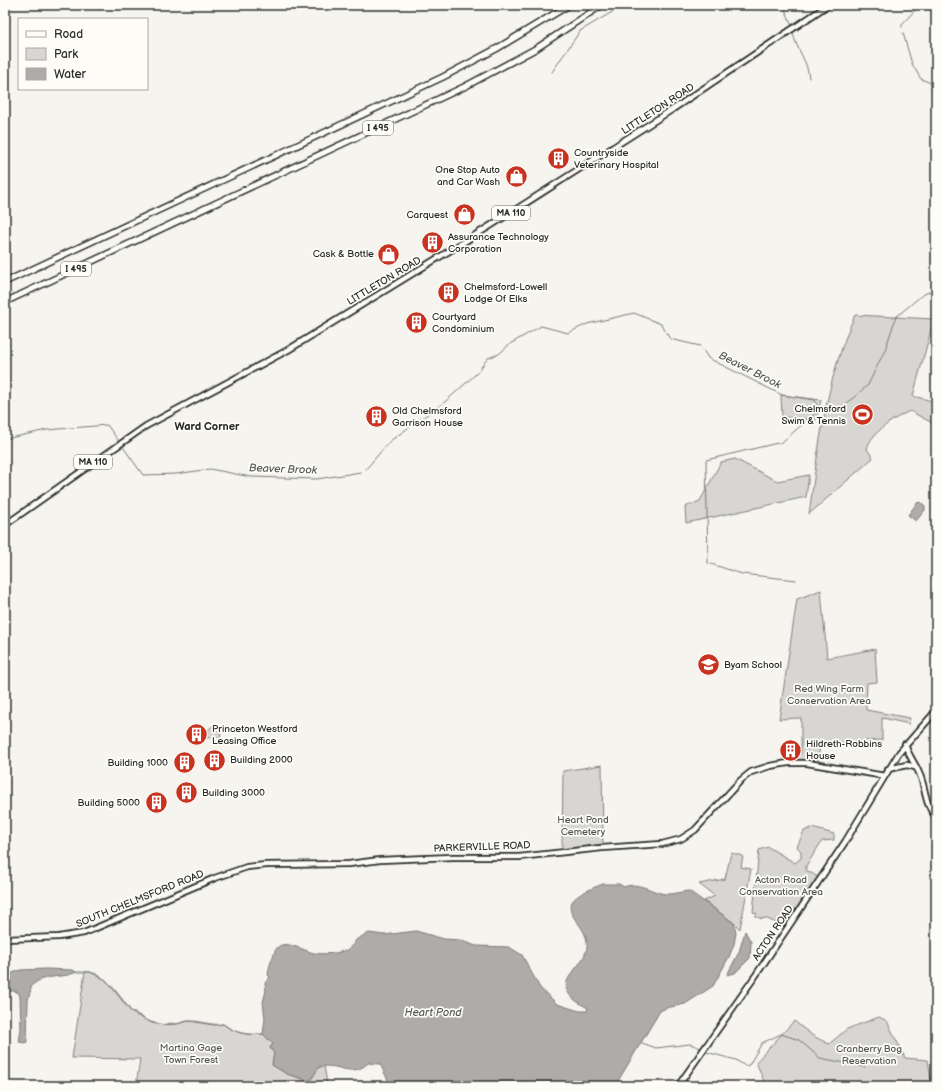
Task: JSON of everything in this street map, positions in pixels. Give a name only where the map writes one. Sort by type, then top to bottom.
[{"type":"highway","name":"I 495","points":[[5,282],[443,77],[496,49],[569,5]]},
{"type":"highway","name":"I 495","points":[[5,302],[466,86],[537,48],[602,5]]},
{"type":"main road","name":"LITTLETON ROAD","points":[[5,525],[138,431],[288,350],[490,226],[678,106],[828,5]]},
{"type":"main road","name":"ACTON ROAD","points":[[678,1086],[756,975],[845,842],[888,769],[905,744],[936,710]]},
{"type":"main road","points":[[905,744],[921,777],[929,807],[936,817]]},
{"type":"main road","name":"PARKERVILLE ROAD","points":[[281,865],[349,864],[380,860],[452,857],[518,857],[596,848],[662,844],[681,839],[695,830],[730,790],[751,772],[770,766],[794,762],[885,776]]},
{"type":"main road","points":[[888,769],[909,765],[915,767]]},
{"type":"main road","name":"SOUTH CHELMSFORD ROAD","points":[[5,939],[59,938],[84,933],[231,872],[254,866],[281,865]]},
{"type":"green space","name":"Chelmsford Swim & Tennis","points":[[855,315],[934,319],[913,396],[936,402],[936,425],[910,411],[891,421],[873,437],[869,443],[867,449],[873,458],[809,514],[820,437],[830,388],[845,339]]},
{"type":"green space","points":[[781,395],[821,400],[816,420],[782,417]]},
{"type":"green space","points":[[735,459],[777,481],[809,475],[806,497],[686,523],[685,507],[700,501],[721,462]]},
{"type":"green space","name":"Red Wing Farm Conservation Area","points":[[821,590],[827,658],[875,649],[877,682],[867,683],[866,710],[910,718],[909,724],[882,718],[882,740],[820,744],[818,762],[795,759],[795,755],[801,753],[801,718],[779,719],[797,599]]},
{"type":"green space","points":[[212,726],[220,731],[221,737],[205,738],[206,733]]},
{"type":"green space","name":"Heart Pond Cemetery","points":[[602,765],[603,844],[562,849],[563,771]]},
{"type":"green space","name":"Acton Road Conservation Area","points":[[812,828],[834,834],[834,840],[822,841],[806,866],[806,870],[818,877],[785,927],[765,918],[762,919],[755,916],[757,914],[753,912],[759,850],[768,847],[795,863],[801,858],[801,851],[797,847],[804,831]]},
{"type":"green space","points":[[731,853],[743,856],[741,867],[751,869],[740,929],[704,901],[715,896],[699,884],[725,879]]},
{"type":"green space","name":"Martina Gage Town Forest","points":[[85,972],[92,973],[106,980],[132,1012],[148,1021],[170,1025],[186,1021],[223,1024],[242,1033],[263,1034],[273,1044],[270,1047],[274,1053],[272,1065],[287,1074],[309,1082],[319,1067],[324,1066],[327,1083],[320,1086],[136,1086],[140,1059],[72,1058]]},
{"type":"green space","name":"Cranberry Bog Reservation","points":[[879,1017],[887,1021],[905,1058],[928,1060],[932,1086],[808,1086],[801,1084],[797,1086],[766,1086],[756,1062],[794,1021],[813,1036],[829,1044],[847,1029]]},
{"type":"water","points":[[921,502],[925,506],[925,510],[916,521],[908,515],[917,503]]},
{"type":"water","name":"Heart Pond","points":[[603,884],[619,884],[624,887],[636,885],[664,894],[689,891],[734,923],[736,933],[729,957],[713,986],[685,1004],[666,1008],[660,1011],[615,1086],[391,1086],[380,1064],[368,1063],[362,1068],[356,1070],[326,1066],[319,1067],[309,1083],[303,1079],[287,1074],[272,1065],[274,1053],[270,1048],[273,1044],[263,1034],[265,1019],[263,1002],[266,991],[265,983],[270,977],[268,975],[272,959],[277,948],[281,945],[291,945],[314,953],[323,954],[348,950],[357,939],[369,933],[384,935],[416,931],[444,939],[460,940],[476,946],[509,947],[522,955],[540,988],[557,1004],[579,1011],[587,1011],[588,1008],[574,1000],[568,992],[566,985],[584,956],[587,947],[586,937],[582,928],[572,914],[570,907],[574,900],[584,892]]},
{"type":"water","points":[[745,931],[751,942],[750,958],[735,973],[727,975],[739,952]]},
{"type":"water","points":[[20,970],[73,970],[76,972],[72,974],[49,977],[37,981],[32,985],[28,1000],[27,1041],[26,1043],[19,1042],[21,1029],[20,997],[19,993],[14,991],[5,991],[5,976]]},
{"type":"waterway","points":[[552,72],[580,31],[624,5]]},
{"type":"waterway","points":[[785,5],[785,9],[792,26]]},
{"type":"waterway","name":"Beaver Brook","points":[[902,27],[902,24],[920,5]]},
{"type":"waterway","points":[[793,33],[809,78]]},
{"type":"waterway","name":"Beaver Brook","points":[[903,33],[912,64],[921,79],[936,85]]},
{"type":"waterway","name":"Beaver Brook","points":[[703,350],[708,358],[782,395],[815,400],[818,411],[825,412],[845,405],[868,385],[885,350],[896,317],[921,296],[936,288]]},
{"type":"waterway","name":"Beaver Brook","points":[[366,469],[390,441],[446,401],[476,374],[488,358],[499,354],[510,344],[541,326],[568,333],[587,324],[634,313],[661,324],[670,339],[700,346]]},
{"type":"waterway","points":[[796,580],[742,574],[708,563],[706,460],[782,442],[818,411]]},
{"type":"waterway","name":"Beaver Brook","points":[[5,439],[47,430],[107,425],[118,440]]},
{"type":"waterway","name":"Beaver Brook","points":[[123,447],[143,475],[176,474],[210,469],[251,477],[317,479],[361,472]]},
{"type":"waterway","points":[[76,972],[90,972],[106,980],[132,1013],[152,1023],[163,1025],[189,1021],[214,1025],[223,1024],[242,1033],[263,1034]]},
{"type":"waterway","points":[[706,1052],[736,1060],[745,1066],[749,1065],[762,1043],[781,1034],[799,1040],[820,1058],[865,1067]]},
{"type":"waterway","points":[[642,1043],[656,1048],[690,1044],[701,1048]]},
{"type":"place","name":"Countryside Veterinary Hospital","points":[[558,159]]},
{"type":"place","name":"One Stop Auto and Car Wash","points":[[516,176]]},
{"type":"place","name":"Carquest","points":[[464,215]]},
{"type":"place","name":"Assurance Technology Corporation","points":[[432,243]]},
{"type":"place","name":"Cask & Bottle","points":[[389,254]]},
{"type":"place","name":"Chelmsford-Lowell Lodge Of Elks","points":[[449,293]]},
{"type":"place","name":"Courtyard Condominium","points":[[416,323]]},
{"type":"place","name":"Chelmsford Swim & Tennis","points":[[862,415]]},
{"type":"place","name":"Old Chelmsford Garrison House","points":[[377,417]]},
{"type":"place","name":"Byam School","points":[[708,665]]},
{"type":"place","name":"Princeton Westford Leasing Office","points":[[197,735]]},
{"type":"place","name":"Hildreth-Robbins House","points":[[791,750]]},
{"type":"place","name":"Building 2000","points":[[215,760]]},
{"type":"place","name":"Building 1000","points":[[184,763]]},
{"type":"place","name":"Building 3000","points":[[186,793]]},
{"type":"place","name":"Building 5000","points":[[156,803]]},
{"type":"district","name":"Ward Corner","points":[[207,426]]}]
